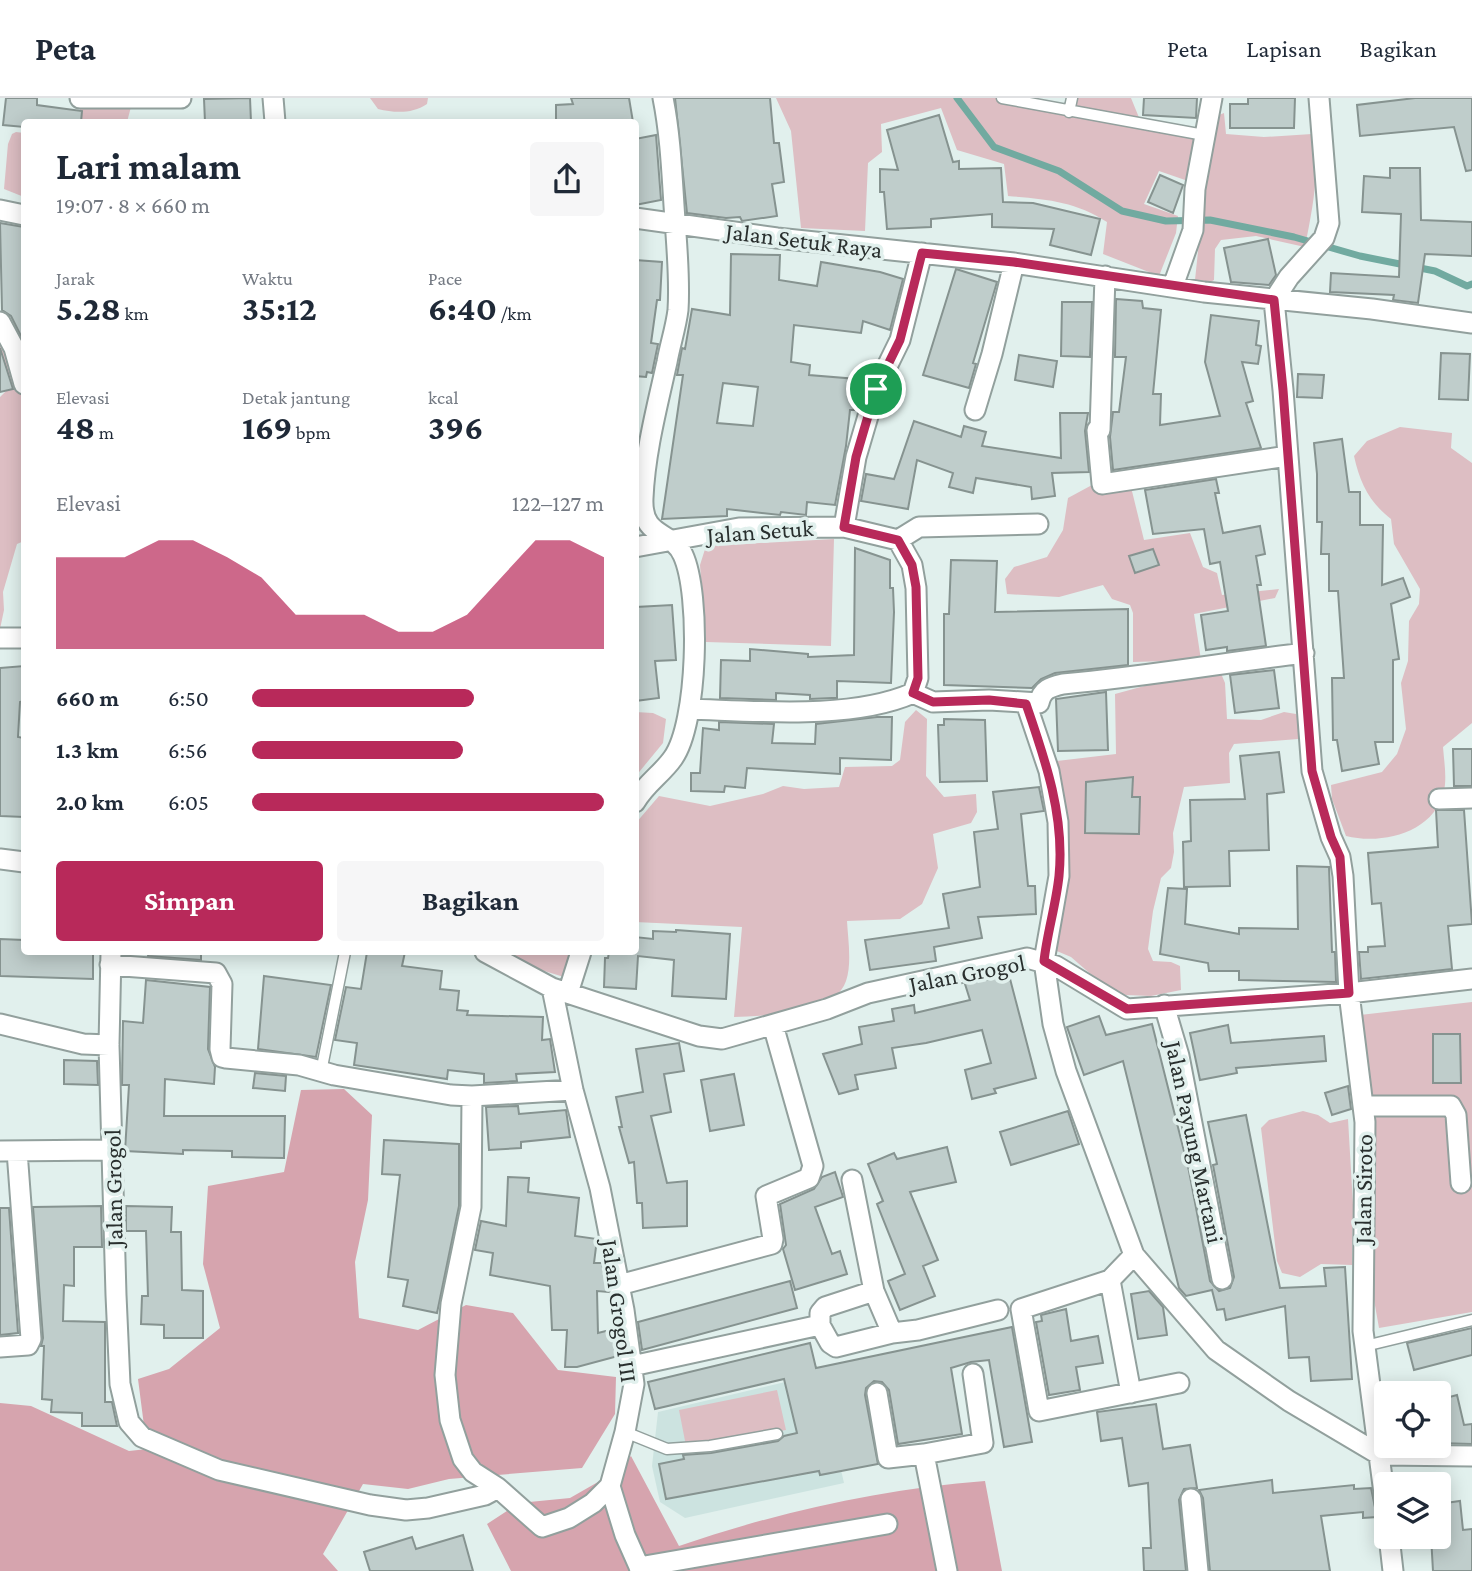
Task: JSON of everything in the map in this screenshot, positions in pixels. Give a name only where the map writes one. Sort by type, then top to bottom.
[{"type":"street","points":[[80,98],[181,98]]},
{"type":"street","points":[[273,98],[275,119]]},
{"type":"street","points":[[639,796],[645,786],[673,759],[682,741],[689,709],[695,640],[690,573],[682,552],[670,540],[658,535],[651,528],[643,502],[648,446],[678,312],[679,262],[669,131],[663,98]]},
{"type":"street","points":[[1173,286],[1193,230],[1195,189],[1212,98]]},
{"type":"street","points":[[1319,98],[1329,223],[1324,238],[1289,277],[1274,300],[1289,456],[1312,771],[1331,837],[1340,857],[1349,993],[1472,979]]},
{"type":"street","points":[[0,210],[21,214]]},
{"type":"street","name":"Jalan Setuk Raya","points":[[639,219],[777,238],[1014,262],[1274,300],[1372,309],[1472,323]]},
{"type":"street","points":[[844,527],[856,457],[876,389],[900,340],[922,253]]},
{"type":"street","points":[[975,410],[1014,262]]},
{"type":"street","points":[[1105,276],[1100,430],[1097,430],[1102,484],[1289,456]]},
{"type":"street","points":[[0,322],[14,348],[21,373]]},
{"type":"street","points":[[913,693],[918,678],[916,587],[912,565],[898,540],[919,527],[1038,524]]},
{"type":"street","name":"Jalan Setuk","points":[[639,546],[739,528],[844,527],[898,540]]},
{"type":"street","points":[[0,638],[21,638]]},
{"type":"street","points":[[689,709],[796,711],[851,708],[879,705],[913,693],[933,702],[989,700],[1039,704],[1041,694],[1050,687],[1063,684],[1142,677],[1304,653]]},
{"type":"street","points":[[1026,704],[1049,771],[1058,822],[1059,876],[1044,961],[1053,1024],[1066,1071],[1134,1255],[1216,1350],[1289,1401],[1374,1451]]},
{"type":"street","points":[[1439,799],[1472,798]]},
{"type":"street","points":[[0,859],[21,862]]},
{"type":"street","name":"Jalan Grogol","points":[[491,955],[560,991],[699,1036],[722,1039],[827,1009],[868,993],[1027,958],[1044,961],[1127,1009],[1349,993]]},
{"type":"street","points":[[560,991],[579,955]]},
{"type":"street","points":[[111,959],[216,973],[222,980],[222,1057],[299,1065],[321,1072],[472,1096],[573,1090]]},
{"type":"street","name":"Jalan Grogol","points":[[111,959],[111,1150],[120,1384],[129,1422],[142,1437],[219,1470],[370,1505],[406,1510],[428,1508],[485,1495],[498,1488]]},
{"type":"street","name":"Jalan Grogol III","points":[[560,991],[573,1090],[600,1188],[619,1285],[634,1384],[625,1432],[610,1486]]},
{"type":"street","name":"Jalan Siroto","points":[[1349,993],[1363,1106],[1361,1274],[1365,1346],[1374,1411]]},
{"type":"street","name":"Jalan Payung Martani","points":[[1164,1005],[1179,1056],[1222,1279]]},
{"type":"street","points":[[0,1024],[83,1044],[109,1045]]},
{"type":"street","points":[[619,1285],[772,1244],[766,1196],[809,1178],[813,1166],[773,1025]]},
{"type":"street","points":[[472,1096],[471,1207],[451,1304],[445,1375],[450,1420],[459,1452],[473,1472],[498,1488],[542,1527],[569,1518],[593,1503],[610,1486],[625,1535],[640,1569],[887,1524]]},
{"type":"street","points":[[1363,1106],[1451,1106],[1465,1145],[1461,1183]]},
{"type":"street","points":[[0,1347],[22,1347],[28,1345],[31,1339],[9,1151],[111,1150]]},
{"type":"street","points":[[852,1180],[874,1291],[892,1333]]},
{"type":"street","points":[[1134,1255],[1110,1280],[1021,1309],[1039,1411],[1178,1383]]},
{"type":"street","points":[[1110,1280],[1131,1393]]},
{"type":"street","points":[[874,1291],[825,1307],[820,1313],[820,1325],[830,1343],[836,1347],[998,1310]]},
{"type":"street","points":[[632,1366],[820,1325]]},
{"type":"street","points":[[877,1393],[888,1458],[983,1443],[973,1374]]},
{"type":"street","points":[[924,1454],[947,1571]]},
{"type":"street","points":[[1451,1456],[1472,1456]]},
{"type":"street","points":[[1191,1499],[1198,1571]]},
{"type":"street","points":[[1390,1549],[1393,1571]]},
{"type":"lane","points":[[1002,98],[1204,135]]},
{"type":"lane","points":[[1069,112],[1072,98]]},
{"type":"lane","points":[[321,1072],[344,955]]},
{"type":"lane","points":[[1365,1346],[1472,1320]]},
{"type":"lane","points":[[625,1432],[667,1449],[710,1446],[777,1434]]},
{"type":"shaded area","points":[[370,98],[428,98],[427,104],[421,107],[397,112],[378,109]]},
{"type":"shaded area","points":[[776,98],[1036,98],[1068,111],[1069,98],[1131,98],[1140,120],[1189,134],[1196,143],[1188,181],[1159,171],[1144,204],[1178,216],[1176,233],[1159,276],[1103,254],[1107,222],[1095,215],[1059,202],[1008,196],[1004,164],[957,150],[941,108],[881,124],[882,152],[868,163],[865,231],[801,228],[791,131]]},
{"type":"shaded area","points":[[80,102],[132,103],[128,119],[80,119]]},
{"type":"shaded area","points":[[1224,113],[1226,134],[1264,137],[1312,134],[1316,162],[1314,190],[1305,247],[1256,236],[1221,240],[1215,249],[1214,280],[1207,284],[1195,280],[1199,242],[1195,209],[1214,117]]},
{"type":"shaded area","points":[[21,133],[21,196],[4,189],[8,144],[12,134]]},
{"type":"shaded area","points":[[0,331],[13,360],[21,388],[21,542],[17,544],[3,592],[4,610],[0,629],[0,397],[6,391],[0,359]]},
{"type":"shaded area","points":[[1400,427],[1452,433],[1451,448],[1472,463],[1472,723],[1443,747],[1444,791],[1430,817],[1405,833],[1375,839],[1360,838],[1346,836],[1332,799],[1331,785],[1382,772],[1397,754],[1406,729],[1401,683],[1408,661],[1409,621],[1419,604],[1420,589],[1394,544],[1391,519],[1366,491],[1354,456],[1367,441]]},
{"type":"shaded area","points":[[1130,483],[1144,540],[1190,533],[1203,567],[1217,573],[1222,595],[1279,589],[1275,598],[1194,614],[1201,660],[1133,662],[1133,613],[1130,605],[1112,599],[1103,585],[1059,597],[1007,594],[1005,579],[1014,567],[1047,557],[1063,530],[1068,498],[1092,485]]},
{"type":"shaded area","points":[[834,539],[831,646],[706,642],[700,565],[706,546]]},
{"type":"shaded area","points":[[1220,671],[1225,683],[1227,719],[1261,720],[1284,712],[1296,714],[1299,721],[1298,739],[1234,744],[1229,753],[1230,783],[1184,787],[1173,833],[1171,868],[1161,878],[1148,949],[1153,961],[1171,962],[1180,966],[1181,990],[1151,996],[1126,995],[1109,990],[1071,957],[1052,949],[1066,894],[1068,865],[1057,761],[1116,754],[1115,694],[1148,685],[1160,675]]},
{"type":"shaded area","points":[[916,710],[927,719],[926,776],[944,797],[976,794],[977,812],[971,823],[933,834],[938,868],[922,904],[900,919],[847,921],[849,967],[846,981],[839,993],[828,1001],[797,1011],[734,1017],[742,927],[639,922],[639,819],[659,796],[710,806],[763,794],[783,786],[804,789],[839,787],[845,767],[892,766],[900,760],[905,722]]},
{"type":"shaded area","points":[[639,712],[653,713],[666,719],[663,743],[639,772]]},
{"type":"shaded area","points":[[511,955],[583,955],[580,982],[538,969]]},
{"type":"shaded area","points":[[1472,1002],[1472,1312],[1379,1328],[1373,1294],[1376,1137],[1360,1015]]},
{"type":"shaded area","points":[[344,1089],[372,1115],[368,1200],[355,1262],[359,1318],[418,1330],[466,1305],[513,1313],[558,1370],[616,1377],[615,1414],[582,1468],[449,1479],[408,1489],[363,1484],[323,1554],[338,1571],[0,1571],[0,1403],[31,1406],[129,1451],[147,1449],[138,1379],[169,1369],[220,1328],[203,1264],[208,1186],[284,1172],[301,1090]]},
{"type":"shaded area","points":[[1303,1111],[1318,1115],[1330,1123],[1348,1119],[1353,1205],[1352,1265],[1321,1264],[1300,1277],[1282,1273],[1277,1261],[1261,1128],[1269,1120]]},
{"type":"shaded area","points":[[819,1374],[844,1483],[685,1518],[660,1502],[652,1466],[658,1412]]},
{"type":"shaded area","points":[[777,1390],[786,1430],[686,1446],[679,1410]]},
{"type":"shaded area","points":[[631,1456],[679,1546],[830,1504],[907,1490],[985,1481],[1002,1571],[511,1571],[487,1524],[519,1503],[570,1498],[612,1474]]},
{"type":"building","points":[[6,98],[37,98],[37,105],[82,111],[81,119],[21,119],[21,127],[3,125]]},
{"type":"building","points":[[250,98],[251,119],[205,119],[204,99]]},
{"type":"building","points":[[571,98],[629,98],[632,119],[556,119],[556,105],[573,104]]},
{"type":"building","points":[[675,98],[770,98],[774,143],[779,143],[784,182],[772,184],[777,216],[742,221],[740,217],[687,213]]},
{"type":"building","points":[[1144,98],[1197,98],[1196,118],[1143,115]]},
{"type":"building","points":[[1248,98],[1295,98],[1294,128],[1230,128],[1230,104],[1248,104]]},
{"type":"building","points":[[1415,98],[1472,98],[1472,170],[1466,171],[1454,127],[1360,136],[1357,105]]},
{"type":"building","points":[[939,115],[953,162],[959,161],[959,169],[1001,168],[1003,202],[1033,203],[1100,219],[1091,255],[1050,245],[1054,229],[992,227],[992,214],[931,219],[931,227],[887,229],[884,192],[880,192],[880,169],[898,170],[887,130]]},
{"type":"building","points":[[656,135],[661,200],[639,204],[639,138]]},
{"type":"building","points":[[1390,168],[1420,168],[1421,220],[1472,222],[1472,256],[1425,254],[1418,303],[1393,300],[1394,295],[1330,292],[1331,273],[1399,277],[1401,214],[1362,212],[1364,176],[1390,178]]},
{"type":"building","points":[[1160,175],[1183,185],[1173,213],[1148,202]]},
{"type":"building","points":[[0,223],[21,226],[21,336],[11,316],[2,310]]},
{"type":"building","points":[[1268,239],[1276,275],[1269,285],[1231,282],[1224,248]]},
{"type":"building","points":[[731,254],[780,255],[779,280],[817,286],[821,262],[880,272],[903,279],[890,330],[863,321],[861,333],[794,325],[791,362],[810,365],[809,375],[857,379],[854,410],[850,410],[835,505],[807,502],[806,515],[727,509],[727,516],[662,519],[683,375],[677,375],[692,309],[730,315]],"holes":[[[723,383],[758,387],[753,426],[717,423]]]},
{"type":"building","points":[[639,260],[662,262],[660,300],[657,300],[651,343],[658,344],[652,373],[647,372],[646,377],[639,376]]},
{"type":"building","points":[[956,269],[997,282],[973,363],[976,364],[969,388],[923,375]]},
{"type":"building","points":[[1116,299],[1142,301],[1143,308],[1161,310],[1153,394],[1161,394],[1160,425],[1220,416],[1205,362],[1211,315],[1259,321],[1256,345],[1261,346],[1258,364],[1242,362],[1253,401],[1246,403],[1261,448],[1113,470],[1110,437],[1113,412],[1119,412],[1126,357],[1115,357]]},
{"type":"building","points":[[1062,302],[1092,302],[1090,357],[1061,356]]},
{"type":"building","points":[[0,348],[13,389],[0,392]]},
{"type":"building","points":[[1441,353],[1470,354],[1468,400],[1439,399]]},
{"type":"building","points":[[1019,355],[1057,361],[1053,387],[1015,380]]},
{"type":"building","points":[[1298,374],[1324,375],[1322,398],[1297,397]]},
{"type":"building","points":[[1060,413],[1088,413],[1085,431],[1089,472],[1052,473],[1055,496],[1032,499],[1031,487],[976,478],[973,493],[949,487],[953,473],[917,460],[908,509],[861,501],[866,474],[894,479],[914,421],[961,437],[964,426],[986,432],[982,446],[1061,458]]},
{"type":"building","points":[[1342,439],[1349,492],[1360,492],[1360,525],[1383,525],[1382,585],[1403,578],[1410,597],[1391,604],[1399,659],[1393,660],[1393,742],[1375,742],[1379,764],[1342,771],[1337,740],[1333,740],[1332,678],[1344,678],[1338,591],[1329,591],[1329,554],[1321,554],[1322,522],[1317,522],[1314,443]]},
{"type":"building","points":[[1216,479],[1219,493],[1215,493],[1223,533],[1260,526],[1265,554],[1256,556],[1261,585],[1257,585],[1266,646],[1227,651],[1227,647],[1206,650],[1201,615],[1228,611],[1220,562],[1210,564],[1204,529],[1153,534],[1145,490]]},
{"type":"building","points":[[855,548],[890,560],[890,588],[893,588],[894,612],[891,683],[837,681],[837,698],[810,699],[810,695],[776,693],[776,700],[720,698],[721,660],[750,661],[750,649],[808,654],[808,657],[854,655]]},
{"type":"building","points":[[1153,549],[1159,565],[1135,573],[1129,556]]},
{"type":"building","points":[[951,560],[997,561],[995,612],[1128,609],[1128,665],[1055,673],[1041,679],[1032,688],[944,685],[944,614],[949,614]]},
{"type":"building","points":[[672,605],[676,660],[655,661],[659,698],[639,700],[639,607]]},
{"type":"building","points":[[21,666],[18,737],[21,738],[21,817],[0,816],[0,668]]},
{"type":"building","points":[[1274,670],[1279,708],[1235,713],[1230,675]]},
{"type":"building","points":[[1106,692],[1108,750],[1058,751],[1056,699]]},
{"type":"building","points":[[892,717],[891,760],[840,758],[840,774],[747,768],[745,788],[725,786],[724,792],[691,791],[691,773],[700,773],[703,728],[719,730],[719,722],[774,724],[772,743],[815,744],[816,724]]},
{"type":"building","points":[[944,719],[985,720],[987,781],[940,782],[938,725],[944,725]]},
{"type":"building","points":[[1453,749],[1472,749],[1472,786],[1454,786]]},
{"type":"building","points":[[1279,752],[1284,792],[1267,794],[1269,850],[1229,851],[1230,886],[1184,887],[1183,842],[1191,841],[1190,800],[1245,799],[1240,756]]},
{"type":"building","points":[[1133,777],[1132,797],[1140,797],[1139,834],[1085,833],[1086,782]]},
{"type":"building","points":[[1039,787],[1044,811],[1021,814],[1028,886],[1035,886],[1036,914],[978,917],[982,938],[934,947],[936,961],[870,970],[865,940],[949,928],[943,894],[980,887],[974,832],[998,829],[993,792]]},
{"type":"building","points":[[1436,810],[1464,810],[1472,924],[1448,926],[1452,969],[1361,979],[1359,952],[1368,952],[1368,947],[1385,946],[1381,903],[1372,904],[1368,853],[1438,847]]},
{"type":"building","points":[[1297,866],[1329,867],[1332,952],[1335,952],[1336,982],[1239,980],[1239,971],[1209,971],[1208,963],[1160,954],[1168,888],[1187,889],[1185,924],[1239,934],[1239,928],[1298,929]]},
{"type":"building","points":[[653,931],[730,934],[726,999],[672,996],[674,960],[638,956],[636,989],[604,987],[605,958],[608,955],[639,955],[639,937],[653,939]]},
{"type":"building","points":[[0,939],[21,940],[21,955],[93,955],[93,979],[0,976]]},
{"type":"building","points":[[201,955],[201,960],[148,956]]},
{"type":"building","points":[[367,955],[404,955],[402,966],[442,971],[440,989],[459,991],[457,1010],[468,1011],[467,1015],[543,1017],[542,1040],[550,1039],[555,1072],[516,1074],[517,1081],[484,1083],[484,1074],[448,1070],[447,1079],[354,1065],[357,1043],[335,1040],[346,987],[361,989]]},
{"type":"building","points":[[1009,975],[1036,1078],[994,1089],[996,1093],[972,1099],[965,1070],[991,1063],[982,1030],[892,1048],[896,1068],[855,1075],[858,1089],[839,1094],[823,1054],[862,1044],[859,1027],[894,1021],[892,1009],[914,1005],[915,1013],[970,1000],[965,984]]},
{"type":"building","points":[[264,976],[331,985],[316,1057],[258,1049]]},
{"type":"building","points":[[146,980],[210,987],[208,1049],[215,1067],[214,1084],[165,1079],[164,1116],[285,1116],[284,1158],[232,1157],[232,1151],[183,1150],[183,1154],[125,1151],[129,1085],[122,1085],[123,1021],[143,1023]]},
{"type":"building","points":[[1099,1016],[1106,1035],[1152,1024],[1189,1171],[1210,1281],[1219,1291],[1230,1288],[1234,1277],[1213,1165],[1217,1164],[1208,1122],[1246,1115],[1280,1288],[1326,1286],[1324,1268],[1345,1267],[1352,1379],[1311,1381],[1309,1357],[1289,1358],[1285,1306],[1226,1320],[1224,1309],[1217,1310],[1212,1290],[1186,1296],[1179,1288],[1123,1061],[1084,1075],[1067,1027]]},
{"type":"building","points":[[1228,1025],[1231,1043],[1324,1036],[1326,1061],[1236,1068],[1237,1073],[1200,1080],[1190,1033]]},
{"type":"building","points":[[1433,1034],[1460,1034],[1461,1083],[1433,1083]]},
{"type":"building","points":[[679,1043],[684,1071],[664,1074],[671,1112],[651,1116],[667,1183],[687,1181],[687,1226],[643,1228],[642,1203],[637,1203],[634,1162],[629,1163],[619,1127],[622,1127],[616,1097],[643,1092],[636,1049]]},
{"type":"building","points":[[64,1060],[97,1061],[98,1085],[64,1084]]},
{"type":"building","points":[[255,1073],[286,1076],[285,1091],[253,1088]]},
{"type":"building","points":[[734,1074],[744,1125],[710,1131],[701,1080]]},
{"type":"building","points":[[1348,1086],[1351,1109],[1332,1115],[1325,1093]]},
{"type":"building","points":[[518,1106],[519,1114],[566,1110],[570,1137],[521,1142],[521,1148],[489,1150],[486,1107]]},
{"type":"building","points":[[1068,1111],[1079,1144],[1011,1165],[1000,1132]]},
{"type":"building","points":[[384,1140],[459,1144],[459,1206],[437,1313],[403,1306],[408,1280],[388,1277],[400,1175],[382,1174]]},
{"type":"building","points":[[947,1147],[956,1182],[910,1192],[938,1260],[923,1266],[935,1296],[900,1310],[888,1281],[905,1274],[877,1204],[883,1201],[868,1164],[894,1153],[897,1159]]},
{"type":"building","points":[[835,1172],[843,1197],[815,1207],[832,1254],[840,1251],[847,1274],[795,1290],[783,1249],[786,1245],[780,1204],[814,1189],[822,1177]]},
{"type":"building","points":[[508,1177],[529,1178],[528,1192],[579,1198],[575,1236],[597,1239],[594,1263],[602,1263],[608,1292],[597,1291],[598,1333],[614,1329],[618,1356],[577,1367],[565,1367],[567,1330],[552,1330],[550,1286],[490,1275],[493,1253],[475,1250],[481,1221],[506,1226]]},
{"type":"building","points":[[101,1206],[102,1247],[74,1247],[74,1286],[64,1285],[63,1321],[105,1322],[105,1402],[112,1402],[117,1426],[82,1426],[82,1413],[51,1412],[52,1400],[42,1399],[44,1346],[41,1346],[43,1338],[33,1207]]},
{"type":"building","points":[[126,1206],[172,1207],[171,1232],[181,1232],[182,1290],[203,1291],[203,1338],[164,1338],[164,1325],[141,1324],[142,1296],[148,1296],[146,1231],[126,1231]]},
{"type":"building","points":[[0,1208],[9,1208],[18,1333],[0,1335]]},
{"type":"building","points":[[790,1281],[797,1308],[642,1350],[638,1322]]},
{"type":"building","points":[[1149,1291],[1163,1307],[1167,1335],[1138,1339],[1131,1294]]},
{"type":"building","points":[[1066,1309],[1071,1341],[1098,1336],[1103,1363],[1076,1367],[1080,1390],[1049,1395],[1036,1322],[1042,1321],[1041,1315]]},
{"type":"building","points":[[1012,1327],[1032,1442],[1004,1447],[989,1360],[971,1362],[951,1368],[962,1434],[898,1444],[889,1390],[882,1382],[874,1381],[866,1388],[865,1395],[878,1464],[820,1475],[819,1471],[666,1499],[659,1464],[684,1459],[683,1455],[711,1453],[778,1441],[784,1436],[797,1433],[784,1379],[655,1409],[648,1382],[810,1343],[816,1368]]},
{"type":"building","points":[[1472,1328],[1472,1355],[1414,1370],[1407,1343]]},
{"type":"building","points":[[1457,1395],[1464,1425],[1472,1424],[1472,1444],[1451,1443],[1451,1397]]},
{"type":"building","points":[[1156,1404],[1163,1449],[1190,1445],[1197,1488],[1184,1489],[1179,1500],[1186,1571],[1144,1571],[1143,1548],[1151,1548],[1148,1483],[1129,1486],[1122,1438],[1101,1441],[1097,1412]]},
{"type":"building","points":[[1272,1480],[1273,1493],[1354,1485],[1354,1489],[1371,1488],[1374,1517],[1363,1518],[1363,1512],[1321,1516],[1330,1571],[1210,1571],[1203,1498],[1199,1490]]},
{"type":"building","points":[[1460,1501],[1463,1530],[1472,1529],[1472,1571],[1433,1571],[1432,1549],[1451,1549],[1451,1502]]},
{"type":"building","points":[[463,1535],[473,1571],[370,1571],[364,1552],[412,1537],[416,1549]]},
{"type":"waterway","points":[[957,98],[994,147],[1059,171],[1122,211],[1166,221],[1210,220],[1294,237],[1360,256],[1435,271],[1467,286],[1472,284]]},
{"type":"route","points":[[922,253],[1014,262],[1204,292],[1274,300],[1312,771],[1331,837],[1340,857],[1349,993],[1127,1009],[1044,961],[1059,876],[1058,822],[1049,771],[1026,704],[989,700],[933,702],[913,693],[918,678],[916,587],[908,555],[898,540],[844,527],[856,457],[876,389],[900,340],[922,253]]}]
